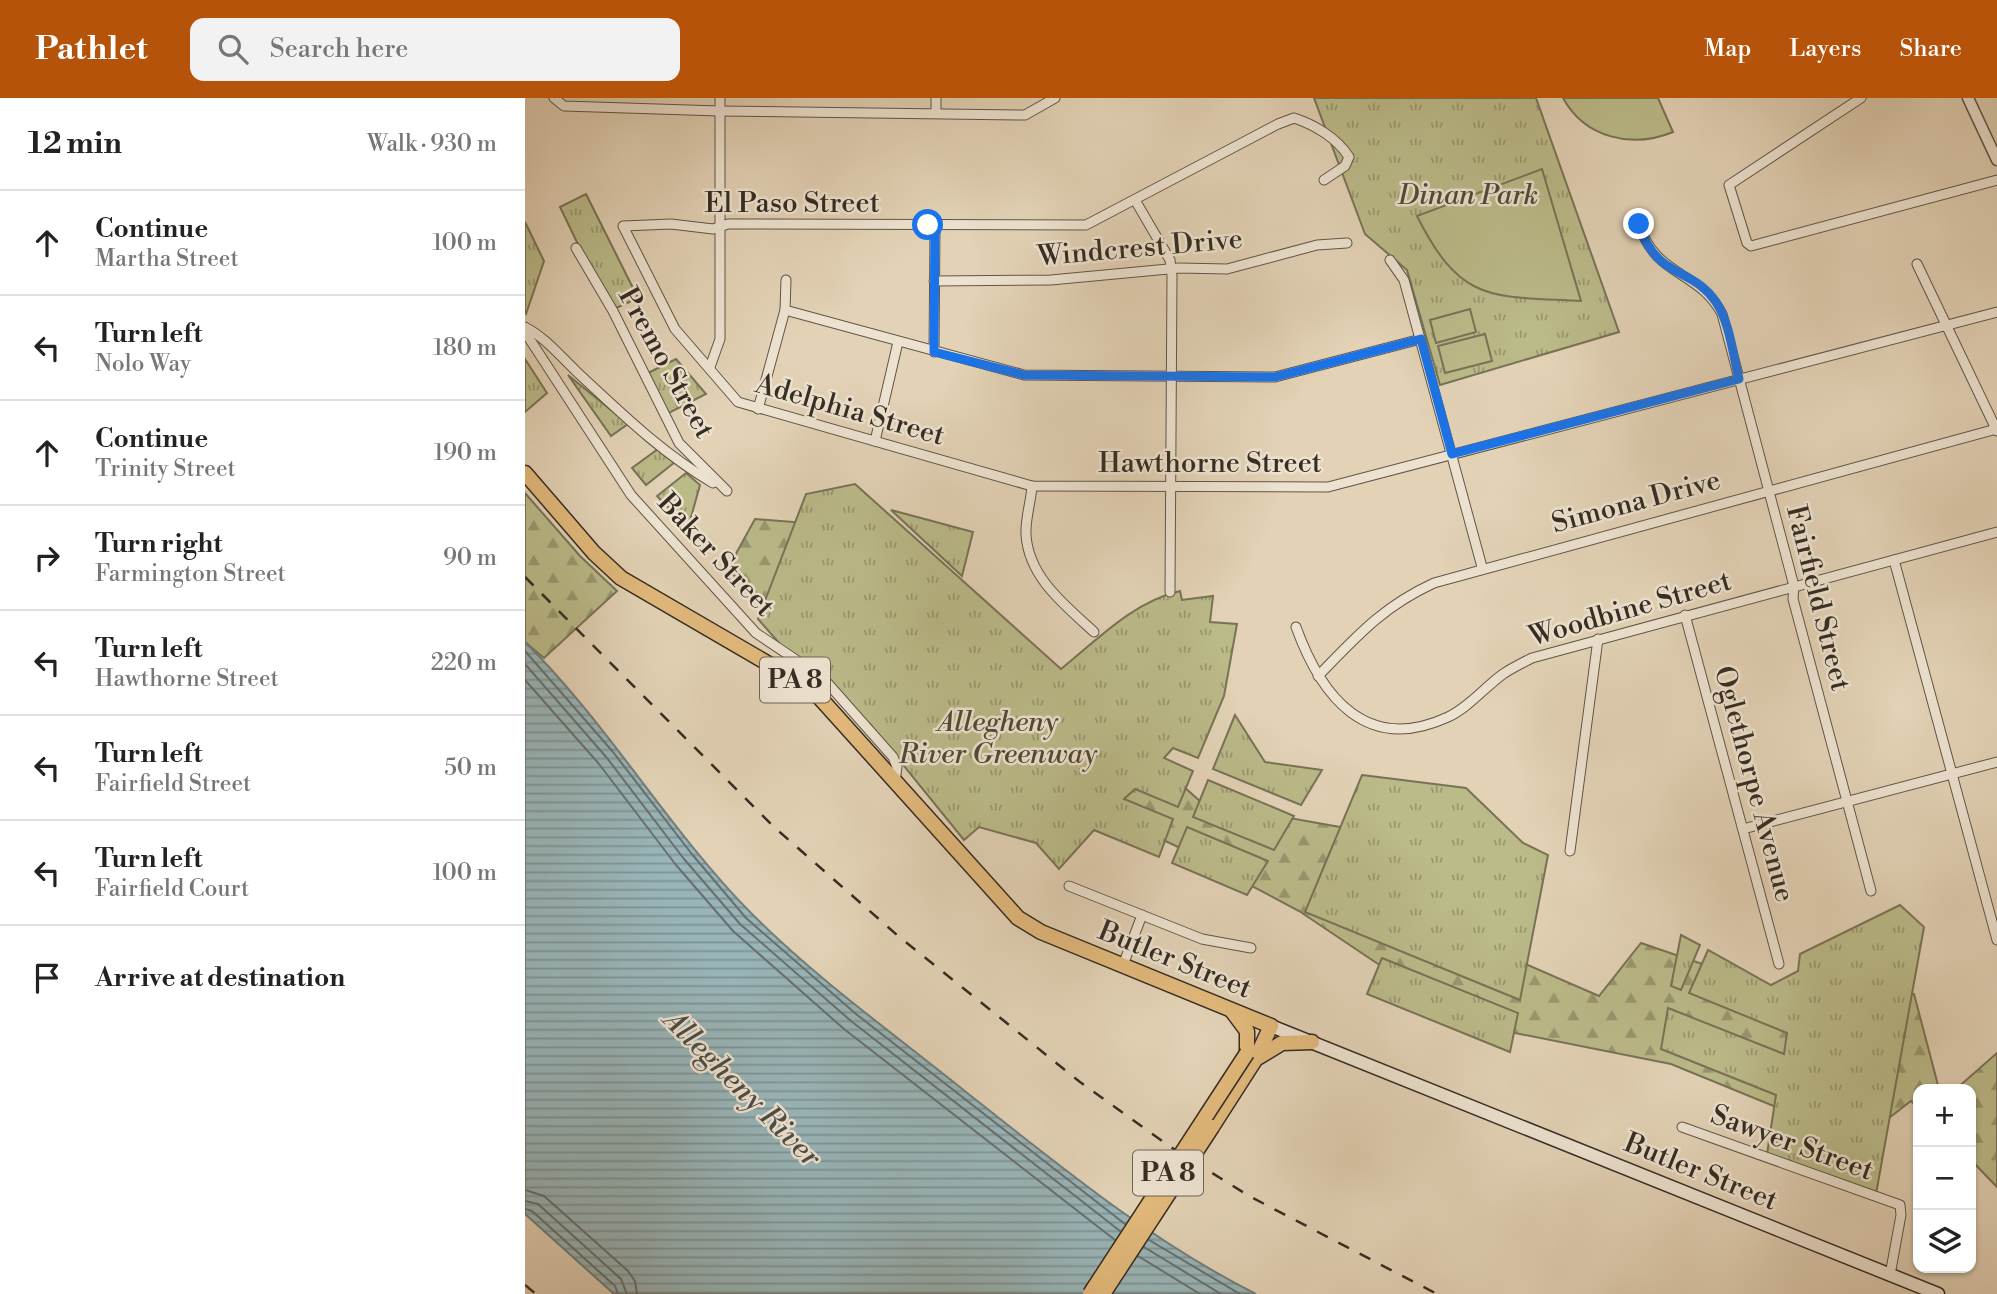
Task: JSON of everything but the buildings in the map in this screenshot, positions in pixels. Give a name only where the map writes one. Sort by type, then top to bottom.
[{"type":"highway","name":"Butler Street","points":[[525,474],[612,571],[806,687],[827,705],[1018,919],[1041,932],[1271,1026]]},
{"type":"highway","points":[[1229,1009],[1241,1021],[1257,1047],[1312,1042]]},
{"type":"highway","name":"PA 8","points":[[1090,1294],[1271,1026]]},
{"type":"highway","name":"PA 8","points":[[1103,1294],[1257,1047]]},
{"type":"main road","name":"Butler Street","points":[[1271,1026],[1937,1294]]},
{"type":"street","points":[[554,98],[564,106],[719,111],[1025,114],[1055,98]]},
{"type":"street","points":[[710,368],[720,339],[720,98]]},
{"type":"street","points":[[936,98],[936,113]]},
{"type":"street","points":[[1861,98],[1729,185],[1747,243],[1751,246],[1997,180]]},
{"type":"street","points":[[1968,98],[1997,160]]},
{"type":"street","name":"El Paso Street","points":[[623,226],[1086,225],[1294,118],[1322,131],[1343,147],[1349,157],[1345,166],[1324,180]]},
{"type":"street","points":[[1135,200],[1170,260],[1171,269],[1170,593]]},
{"type":"street","name":"Fairfield Street","points":[[1639,224],[1645,244],[1659,262],[1704,289],[1722,314],[1794,586],[1792,595],[1871,891]]},
{"type":"street","points":[[934,352],[935,225]]},
{"type":"street","name":"Adelphia Street","points":[[623,226],[675,329],[738,401],[758,409],[1032,486]]},
{"type":"street","name":"Windcrest Drive","points":[[934,281],[1051,280],[1171,269],[1227,269],[1317,245],[1347,243]]},
{"type":"street","name":"Premo Street","points":[[525,329],[545,341],[624,415],[694,472],[727,491],[679,443],[613,311],[576,248]]},
{"type":"street","points":[[1390,260],[1404,280],[1482,567]]},
{"type":"street","points":[[1917,264],[1996,430]]},
{"type":"street","points":[[758,409],[785,310],[786,280]]},
{"type":"street","points":[[785,310],[1024,375],[1275,377],[1421,339]]},
{"type":"street","name":"Hawthorne Street","points":[[1032,486],[1328,487],[1997,312]]},
{"type":"street","name":"Baker Street","points":[[525,329],[631,495],[756,633],[827,682],[893,757],[897,767],[895,782]]},
{"type":"street","points":[[874,441],[898,342]]},
{"type":"street","name":"Simona Drive","points":[[1318,676],[1353,637],[1401,598],[1434,583],[1482,567],[1996,430]]},
{"type":"street","points":[[1032,486],[1026,534],[1034,563],[1050,591],[1094,632]]},
{"type":"street","name":"Woodbine Street","points":[[1296,626],[1307,657],[1343,708],[1383,726],[1406,729],[1451,716],[1504,674],[1532,658],[1997,532]]},
{"type":"street","points":[[1894,559],[1997,940]]},
{"type":"street","name":"Oglethorpe Avenue","points":[[1685,615],[1779,964]]},
{"type":"street","points":[[1570,851],[1598,639]]},
{"type":"street","points":[[1742,829],[1997,762]]},
{"type":"street","points":[[1069,886],[1211,942],[1251,948]]},
{"type":"street","points":[[1123,965],[1142,915]]},
{"type":"street","name":"Sawyer Street","points":[[1682,1127],[1900,1205],[1901,1215],[1890,1275]]},
{"type":"green space","name":"Dinan Park","points":[[1314,98],[1536,98],[1619,332],[1440,385],[1407,270],[1365,234]]},
{"type":"green space","points":[[1563,98],[1658,98],[1673,132],[1642,139],[1611,136],[1584,123],[1572,112]]},
{"type":"green space","points":[[1542,169],[1581,301],[1524,298],[1482,290],[1464,280],[1449,266],[1433,245],[1417,216]]},
{"type":"green space","points":[[586,194],[638,298],[610,311],[560,207]]},
{"type":"green space","points":[[525,222],[544,261],[526,314],[525,313]]},
{"type":"green space","points":[[1470,309],[1476,332],[1436,343],[1430,320]]},
{"type":"green space","points":[[1485,334],[1492,361],[1445,373],[1438,346]]},
{"type":"green space","points":[[525,359],[547,393],[525,412]]},
{"type":"green space","points":[[676,359],[706,394],[663,416],[642,376]]},
{"type":"green space","points":[[568,375],[628,424],[611,436]]},
{"type":"green space","points":[[658,449],[675,462],[646,485],[632,468]]},
{"type":"green space","points":[[686,473],[700,485],[688,528],[657,496]]},
{"type":"green space","name":"Allegheny River Greenway","points":[[855,484],[1061,669],[1131,613],[1163,596],[1180,591],[1182,600],[1213,596],[1210,622],[1237,624],[1224,696],[1198,758],[1173,748],[1164,758],[1193,771],[1178,807],[1135,789],[1124,799],[1173,819],[1159,857],[1094,830],[1059,869],[1036,843],[979,827],[964,840],[870,724],[787,652],[758,619],[806,494]]},
{"type":"green space","points":[[525,493],[580,556],[617,591],[544,658],[525,642]]},
{"type":"green space","points":[[891,510],[973,532],[962,576]]},
{"type":"green space","points":[[755,519],[830,525],[1084,698],[1201,802],[1351,829],[1461,936],[1599,996],[1641,943],[1781,991],[1914,994],[1938,1084],[1913,1084],[1913,1103],[1911,1101],[1859,1141],[1671,1064],[1485,1027],[1384,968],[1299,911],[1176,846],[1068,795],[859,673],[727,570]]},
{"type":"green space","points":[[1235,715],[1265,762],[1322,770],[1301,805],[1213,769]]},
{"type":"green space","points":[[1362,775],[1466,788],[1523,843],[1548,855],[1520,1000],[1305,912]]},
{"type":"green space","points":[[1208,780],[1294,816],[1274,850],[1193,817]]},
{"type":"green space","points":[[1187,827],[1268,861],[1247,895],[1172,863]]},
{"type":"green space","points":[[1900,905],[1924,927],[1876,1194],[1767,1154],[1776,1095],[1661,1049],[1668,1008],[1784,1054],[1787,1033],[1689,993],[1708,950],[1771,985],[1798,971],[1800,954]]},
{"type":"green space","points":[[1681,935],[1700,945],[1681,990],[1671,986]]},
{"type":"green space","points":[[1382,958],[1518,1013],[1510,1052],[1367,994]]},
{"type":"green space","points":[[1997,1053],[1997,1187],[1976,1165],[1976,1084],[1962,1084]]},
{"type":"water","name":"Allegheny River","points":[[525,642],[584,708],[721,881],[802,961],[1035,1147],[1106,1200],[1179,1250],[1256,1294],[614,1294],[525,1214]]},
{"type":"railway","points":[[525,577],[774,827],[897,935],[1080,1082],[1169,1146],[1249,1196],[1437,1294]]},
{"type":"railway","points":[[525,1285],[536,1294]]},
{"type":"route","points":[[928,225],[935,225],[934,352],[1024,375],[1275,377],[1421,339],[1452,454],[1739,379],[1722,314],[1715,300],[1704,289],[1659,262],[1645,244],[1639,224]]}]
